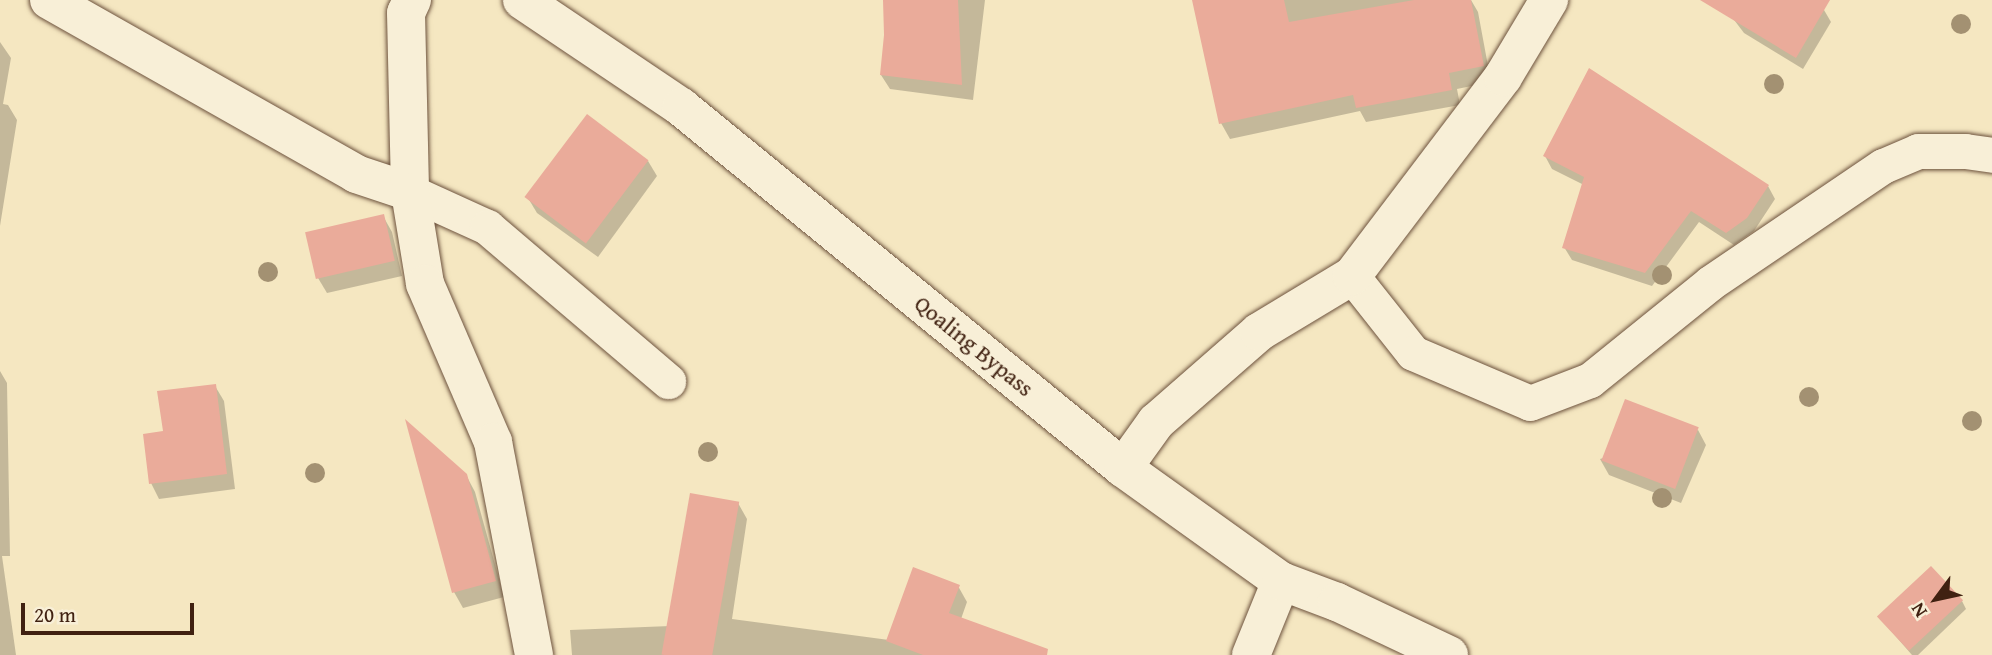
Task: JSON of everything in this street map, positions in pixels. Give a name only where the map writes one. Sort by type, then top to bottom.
[{"type":"street","points":[[49,0],[356,174],[410,192]]},
{"type":"street","points":[[412,0],[406,13],[410,192],[425,284],[493,442],[534,655]]},
{"type":"street","name":"Qoaling Bypass","points":[[522,0],[681,107],[1124,468],[1281,581],[1337,602],[1449,655]]},
{"type":"street","points":[[1124,468],[1156,422],[1259,332],[1352,275],[1503,77],[1549,0]]},
{"type":"street","points":[[1251,655],[1281,581]]},
{"type":"lane","points":[[1352,275],[1413,353],[1530,403],[1590,380],[1710,283],[1883,166],[1918,151],[1965,151],[1992,155]]},
{"type":"lane","points":[[410,192],[486,227],[668,382]]},
{"type":"building","points":[[883,0],[958,0],[962,85],[880,75],[884,35]]},
{"type":"building","points":[[1192,0],[1284,0],[1289,22],[1414,0],[1471,0],[1484,66],[1449,73],[1452,90],[1356,108],[1353,95],[1219,124]]},
{"type":"building","points":[[1700,0],[1830,0],[1796,58]]},
{"type":"building","points":[[1589,68],[1769,185],[1747,218],[1726,233],[1691,211],[1645,273],[1562,248],[1584,177],[1543,156]]},
{"type":"building","points":[[587,114],[648,160],[586,243],[524,197]]},
{"type":"building","points":[[384,214],[395,261],[316,279],[305,232]]},
{"type":"building","points":[[216,384],[227,474],[149,484],[143,434],[163,431],[157,391]]},
{"type":"building","points":[[1625,399],[1699,427],[1675,489],[1601,461]]},
{"type":"building","points":[[405,419],[467,474],[496,581],[452,593]]},
{"type":"building","points":[[690,493],[739,502],[712,655],[662,655]]},
{"type":"building","points":[[1931,566],[1963,600],[1909,651],[1877,616]]},
{"type":"building","points":[[913,567],[960,585],[949,613],[1048,649],[1047,655],[923,655],[886,641]]}]
